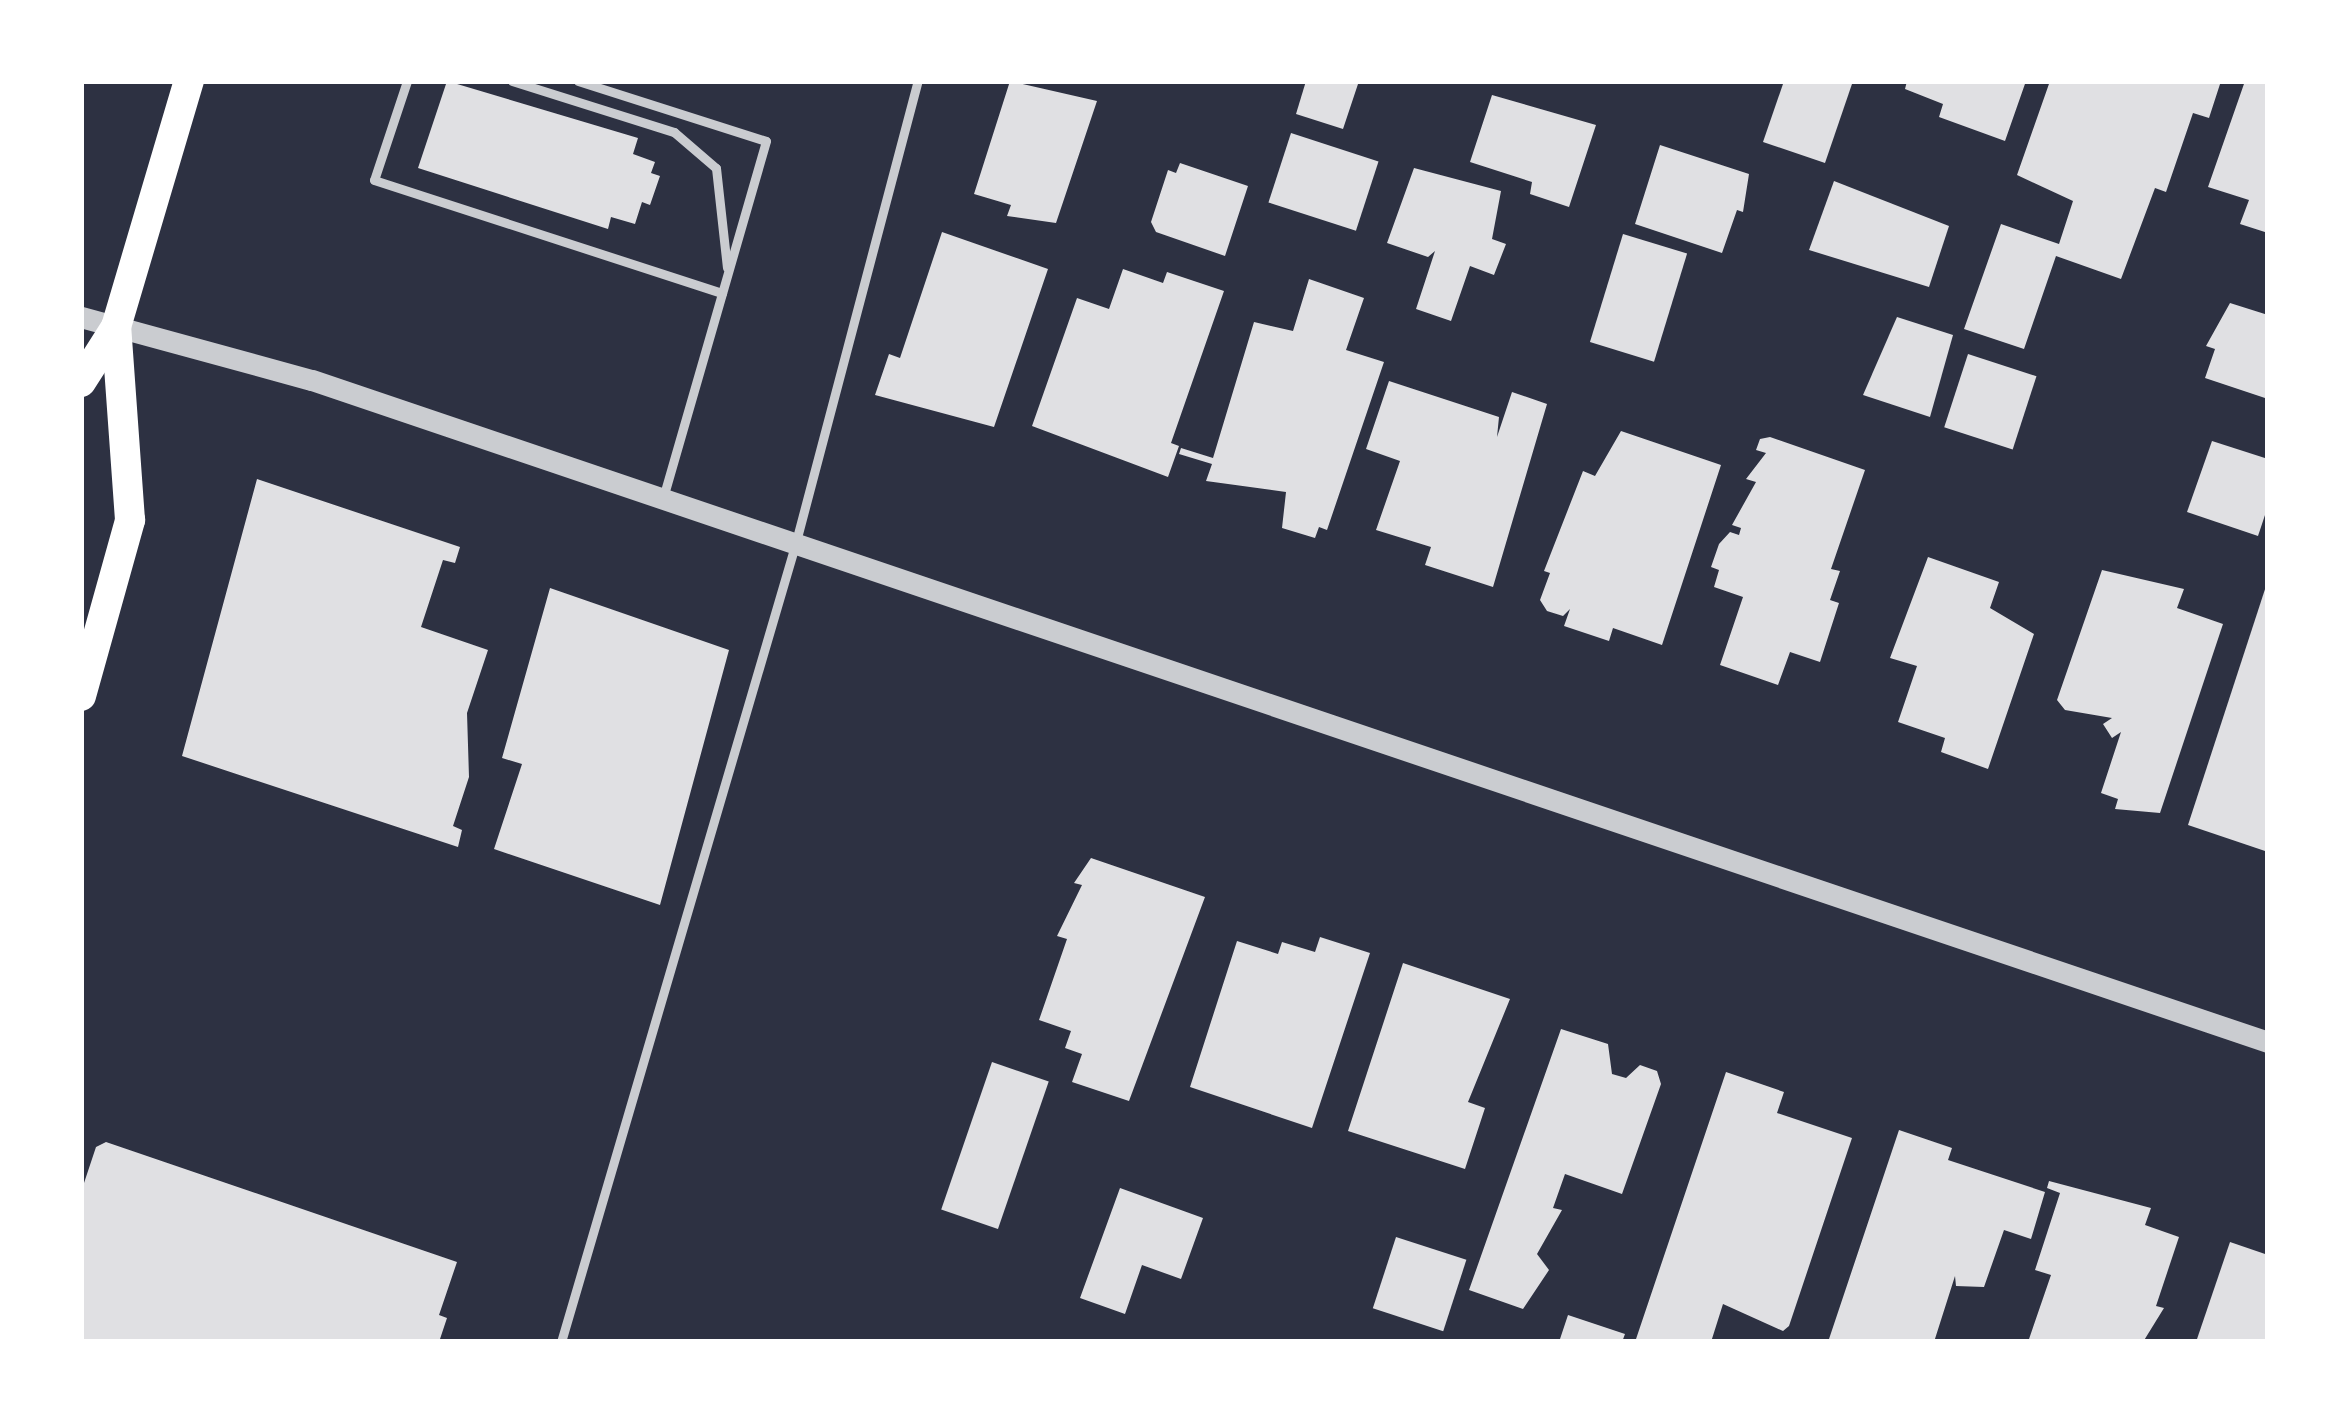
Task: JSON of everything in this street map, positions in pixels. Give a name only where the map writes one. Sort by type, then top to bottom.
[{"type":"main road","points":[[81,382],[116,327],[189,81]]},
{"type":"main road","points":[[81,696],[130,520],[116,327]]},
{"type":"street","points":[[81,317],[312,380],[794,549],[2268,1042]]},
{"type":"lane","points":[[407,81],[374,180],[722,293]]},
{"type":"lane","points":[[512,81],[674,132],[716,168],[728,272]]},
{"type":"lane","points":[[578,81],[766,141],[662,502]]},
{"type":"lane","points":[[561,1342],[794,549],[918,81]]},
{"type":"building","points":[[447,81],[638,138],[633,154],[655,162],[651,173],[660,176],[650,205],[642,202],[635,224],[611,217],[608,229],[418,168]]},
{"type":"building","points":[[1010,81],[1097,101],[1056,223],[1007,216],[1011,205],[974,194]]},
{"type":"building","points":[[1306,81],[1359,81],[1343,129],[1296,114]]},
{"type":"building","points":[[1784,81],[1853,81],[1825,163],[1763,142]]},
{"type":"building","points":[[1907,81],[2026,81],[2005,141],[1939,117],[1943,104],[1905,89]]},
{"type":"building","points":[[2050,81],[2221,81],[2209,118],[2193,113],[2166,192],[2155,188],[2121,279],[2056,256],[2024,349],[1964,329],[2001,224],[2059,244],[2073,201],[2017,175]]},
{"type":"building","points":[[2245,81],[2268,81],[2268,233],[2240,224],[2249,200],[2208,187]]},
{"type":"building","points":[[1492,95],[1596,125],[1569,207],[1530,194],[1532,182],[1470,162]]},
{"type":"building","points":[[1291,133],[1378,161],[1356,231],[1268,202]]},
{"type":"building","points":[[1660,145],[1749,174],[1743,212],[1737,210],[1722,253],[1635,224]]},
{"type":"building","points":[[1180,163],[1248,186],[1225,256],[1156,232],[1151,222],[1168,170],[1176,173]]},
{"type":"building","points":[[1414,168],[1501,191],[1492,239],[1506,244],[1494,275],[1470,266],[1451,321],[1416,309],[1435,251],[1428,257],[1387,243]]},
{"type":"building","points":[[1834,181],[1949,226],[1929,287],[1809,250]]},
{"type":"building","points":[[942,232],[1048,269],[994,427],[875,395],[889,354],[900,358]]},
{"type":"building","points":[[1623,234],[1687,254],[1654,362],[1590,342]]},
{"type":"building","points":[[1123,269],[1163,283],[1167,272],[1224,291],[1171,443],[1179,446],[1168,477],[1032,426],[1077,298],[1109,309]]},
{"type":"building","points":[[1309,279],[1364,298],[1346,350],[1384,362],[1327,530],[1319,527],[1315,538],[1282,528],[1286,492],[1206,481],[1212,464],[1179,454],[1181,448],[1213,458],[1254,322],[1293,331]]},
{"type":"building","points":[[2230,303],[2268,315],[2268,399],[2205,378],[2215,349],[2206,346]]},
{"type":"building","points":[[1897,317],[1953,335],[1930,417],[1863,395]]},
{"type":"building","points":[[1968,354],[2036,376],[2013,449],[1944,427]]},
{"type":"building","points":[[1389,381],[1499,417],[1497,437],[1512,392],[1547,404],[1493,587],[1425,565],[1431,547],[1376,530],[1400,461],[1366,449]]},
{"type":"building","points":[[1621,431],[1721,465],[1662,645],[1613,628],[1609,641],[1564,626],[1570,609],[1563,616],[1547,611],[1540,600],[1550,573],[1544,571],[1583,471],[1595,476]]},
{"type":"building","points":[[1770,437],[1865,470],[1831,569],[1840,571],[1830,600],[1839,603],[1820,662],[1790,652],[1778,685],[1720,665],[1743,597],[1714,587],[1719,570],[1711,567],[1719,544],[1730,532],[1739,535],[1741,528],[1732,525],[1756,482],[1746,479],[1766,453],[1756,450],[1760,439]]},
{"type":"building","points":[[2212,441],[2268,459],[2268,506],[2258,536],[2187,512]]},
{"type":"building","points":[[257,479],[460,547],[455,563],[443,560],[421,627],[488,650],[467,713],[469,777],[453,826],[462,830],[458,847],[182,756]]},
{"type":"building","points":[[1928,557],[1999,582],[1990,608],[2034,634],[1988,769],[1941,752],[1945,738],[1898,722],[1917,666],[1890,658]]},
{"type":"building","points":[[2102,570],[2184,589],[2177,608],[2223,624],[2160,813],[2115,809],[2118,799],[2101,793],[2121,732],[2112,738],[2103,724],[2112,718],[2065,710],[2057,700]]},
{"type":"building","points":[[2268,580],[2268,852],[2188,825]]},
{"type":"building","points":[[550,588],[729,650],[660,905],[494,849],[522,764],[502,758]]},
{"type":"building","points":[[1091,858],[1205,897],[1129,1101],[1072,1082],[1082,1054],[1065,1048],[1071,1031],[1039,1020],[1067,939],[1057,936],[1082,885],[1074,883]]},
{"type":"building","points":[[1320,937],[1370,953],[1312,1128],[1190,1087],[1237,941],[1278,954],[1282,942],[1315,952]]},
{"type":"building","points":[[1403,963],[1510,999],[1468,1102],[1485,1108],[1465,1169],[1348,1131]]},
{"type":"building","points":[[1561,1029],[1608,1044],[1612,1074],[1626,1078],[1640,1065],[1657,1071],[1661,1084],[1622,1194],[1565,1174],[1553,1208],[1562,1210],[1537,1254],[1549,1270],[1523,1309],[1469,1290]]},
{"type":"building","points":[[992,1062],[1049,1082],[998,1229],[941,1210]]},
{"type":"building","points":[[1726,1072],[1784,1092],[1777,1113],[1852,1138],[1789,1326],[1783,1331],[1723,1304],[1711,1342],[1635,1342]]},
{"type":"building","points":[[1899,1130],[1952,1148],[1948,1160],[2045,1192],[2031,1239],[2004,1230],[1984,1287],[1956,1286],[1955,1276],[1934,1342],[1828,1342]]},
{"type":"building","points":[[106,1142],[457,1262],[439,1315],[447,1318],[439,1342],[81,1342],[81,1192],[96,1147]]},
{"type":"building","points":[[2049,1181],[2151,1208],[2145,1225],[2179,1237],[2156,1306],[2164,1308],[2143,1342],[2028,1342],[2051,1275],[2035,1270],[2060,1193],[2047,1188]]},
{"type":"building","points":[[1120,1188],[1203,1218],[1181,1279],[1142,1265],[1125,1314],[1080,1298]]},
{"type":"building","points":[[1396,1237],[1466,1260],[1443,1331],[1373,1308]]},
{"type":"building","points":[[2230,1242],[2268,1255],[2268,1342],[2196,1342]]},
{"type":"building","points":[[1568,1315],[1625,1334],[1622,1342],[1559,1342]]}]
